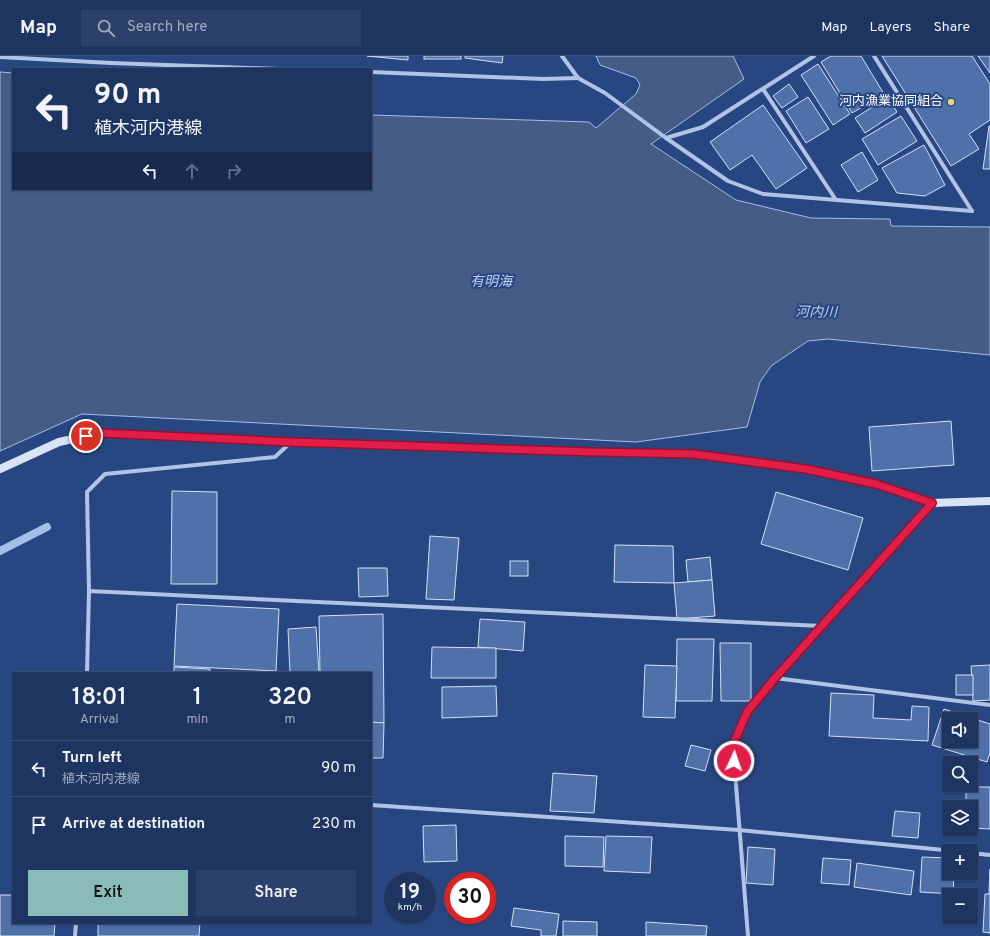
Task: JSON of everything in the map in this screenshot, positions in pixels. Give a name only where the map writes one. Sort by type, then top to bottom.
[{"type":"main road","points":[[0,469],[59,442],[100,433],[291,442],[694,454],[806,469],[876,484],[932,503],[990,501]]},
{"type":"street","points":[[562,56],[578,78],[606,93],[728,182],[763,194],[972,211],[874,56]]},
{"type":"street","points":[[666,138],[703,127],[814,56]]},
{"type":"street","points":[[0,57],[82,58],[262,68]]},
{"type":"street","points":[[372,72],[543,79],[578,78]]},
{"type":"street","points":[[763,89],[836,200]]},
{"type":"street","points":[[87,672],[89,591],[87,492],[105,474],[275,457],[291,442]]},
{"type":"street","points":[[748,936],[732,747],[747,712],[775,678],[932,503]]},
{"type":"street","points":[[89,591],[822,626]]},
{"type":"street","points":[[775,678],[990,705]]},
{"type":"street","points":[[372,805],[739,830],[942,850]]},
{"type":"street","points":[[978,853],[990,854]]},
{"type":"street","points":[[75,936],[76,924]]},
{"type":"water","name":"有明海","points":[[596,56],[733,56],[744,79],[651,144],[736,200],[811,218],[890,219],[891,226],[990,227],[990,355],[828,339],[808,341],[771,366],[760,382],[747,427],[636,442],[82,414],[0,451],[0,72],[12,73],[12,190],[372,190],[372,115],[589,122],[596,128],[636,94],[640,85],[636,78],[600,65]]},
{"type":"building","points":[[367,56],[408,56],[408,60]]},
{"type":"building","points":[[424,56],[461,56],[461,59],[424,59]]},
{"type":"building","points":[[465,56],[503,56],[502,63],[465,58]]},
{"type":"building","points":[[831,56],[861,56],[884,94],[852,113],[821,62]]},
{"type":"building","name":"河内漁業協同組合","points":[[882,56],[972,56],[990,84],[990,120],[969,134],[979,149],[951,166]]},
{"type":"building","points":[[978,56],[990,56],[990,73]]},
{"type":"building","points":[[818,64],[850,114],[833,125],[801,75]]},
{"type":"building","points":[[789,84],[798,97],[782,108],[773,96]]},
{"type":"building","points":[[808,97],[829,129],[806,143],[786,111]]},
{"type":"building","points":[[888,97],[897,112],[865,133],[855,118]]},
{"type":"building","points":[[763,105],[807,168],[776,189],[752,155],[730,170],[710,142]]},
{"type":"building","points":[[901,116],[917,141],[878,165],[862,139]]},
{"type":"building","points":[[989,126],[990,169],[983,169]]},
{"type":"building","points":[[924,145],[945,185],[925,196],[897,193],[882,168]]},
{"type":"building","points":[[862,152],[878,180],[858,192],[841,165]]},
{"type":"building","points":[[951,421],[954,465],[872,471],[869,427]]},
{"type":"building","points":[[172,491],[217,492],[217,584],[171,584]]},
{"type":"building","points":[[776,492],[863,518],[848,570],[761,544]]},
{"type":"building","points":[[430,536],[459,538],[454,600],[426,599]]},
{"type":"building","points":[[615,545],[673,546],[674,583],[614,582]]},
{"type":"building","points":[[710,557],[712,580],[688,582],[686,560]]},
{"type":"building","points":[[510,561],[528,561],[528,576],[510,576]]},
{"type":"building","points":[[358,568],[387,568],[388,596],[359,597]]},
{"type":"building","points":[[712,580],[715,616],[677,619],[674,583]]},
{"type":"building","points":[[177,604],[279,609],[276,671],[174,666]]},
{"type":"building","points":[[383,614],[384,723],[372,723],[372,672],[320,672],[319,616]]},
{"type":"building","points":[[480,619],[525,622],[523,651],[478,647]]},
{"type":"building","points":[[316,627],[319,672],[290,672],[288,629]]},
{"type":"building","points":[[677,639],[714,639],[712,701],[676,701]]},
{"type":"building","points":[[720,643],[751,643],[751,701],[721,701]]},
{"type":"building","points":[[432,647],[496,648],[496,678],[431,678]]},
{"type":"building","points":[[645,665],[677,666],[675,718],[643,717]]},
{"type":"building","points":[[990,665],[990,700],[973,701],[971,666]]},
{"type":"building","points":[[174,667],[210,669],[210,672],[174,672]]},
{"type":"building","points":[[956,675],[973,675],[973,695],[956,695]]},
{"type":"building","points":[[496,686],[497,716],[442,718],[442,687]]},
{"type":"building","points":[[831,693],[874,695],[873,718],[911,720],[912,706],[929,707],[928,741],[829,736]]},
{"type":"building","points":[[944,709],[953,712],[943,712]]},
{"type":"building","points":[[942,715],[942,748],[978,748],[978,720],[990,724],[990,753],[987,762],[978,759],[978,756],[968,756],[932,745]]},
{"type":"building","points":[[372,722],[384,723],[383,758],[372,758]]},
{"type":"building","points":[[691,745],[711,750],[705,771],[685,766]]},
{"type":"building","points":[[553,773],[597,776],[594,813],[550,811]]},
{"type":"building","points":[[978,787],[990,787],[990,829],[978,828],[978,800],[966,800],[966,792],[978,792]]},
{"type":"building","points":[[895,811],[920,813],[918,838],[892,836]]},
{"type":"building","points":[[456,825],[457,861],[424,862],[423,826]]},
{"type":"building","points":[[565,836],[604,837],[603,867],[565,866]]},
{"type":"building","points":[[606,836],[652,837],[650,873],[604,871]]},
{"type":"building","points":[[748,847],[775,849],[773,885],[746,883]]},
{"type":"building","points":[[922,857],[942,858],[942,880],[954,880],[953,888],[942,888],[942,893],[920,892]]},
{"type":"building","points":[[823,858],[851,860],[849,885],[821,883]]},
{"type":"building","points":[[857,863],[914,871],[911,895],[854,887]]},
{"type":"building","points":[[990,869],[990,933],[983,932],[985,894],[989,894]]},
{"type":"building","points":[[0,895],[12,895],[12,924],[55,924],[54,936],[0,936]]},
{"type":"building","points":[[514,908],[559,914],[556,936],[541,936],[541,930],[511,926]]},
{"type":"building","points":[[563,921],[597,922],[597,936],[563,936]]},
{"type":"building","points":[[646,922],[707,926],[706,936],[646,936]]},
{"type":"building","points":[[98,924],[200,924],[199,936],[98,936]]},
{"type":"waterway","points":[[0,551],[47,527]]},
{"type":"place","name":"河内漁業協同組合","points":[[951,102]]},
{"type":"route","points":[[86,436],[100,433],[291,442],[694,454],[806,469],[876,484],[932,503],[775,678],[747,712],[732,747],[734,761]]},
{"type":"water label","name":"河内川","points":[[816,313]]}]
